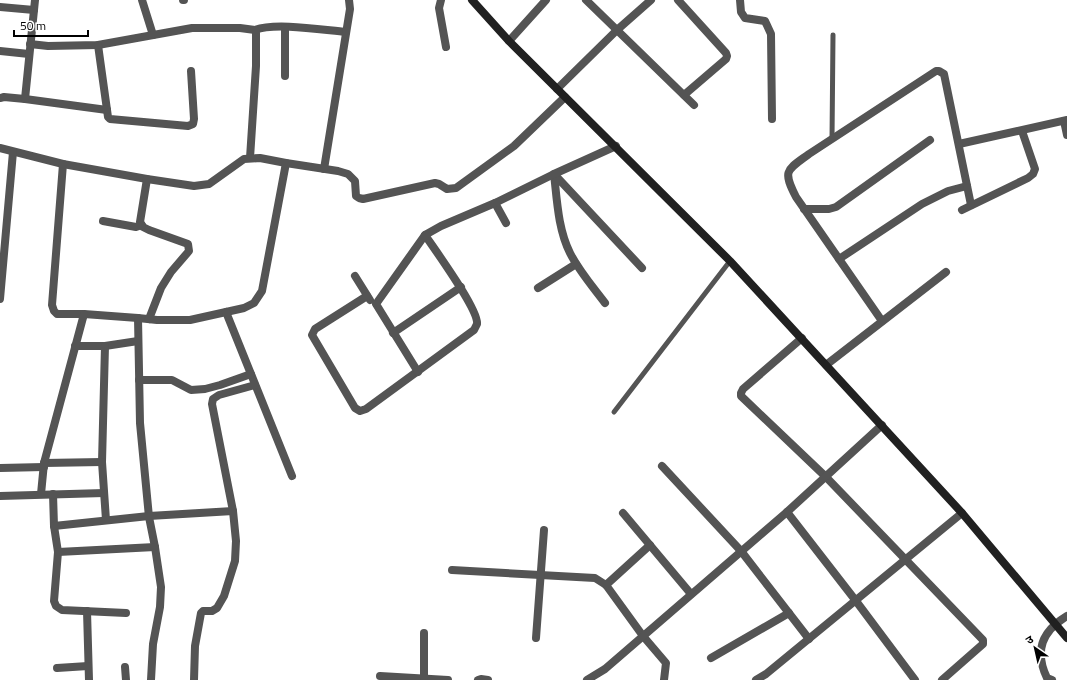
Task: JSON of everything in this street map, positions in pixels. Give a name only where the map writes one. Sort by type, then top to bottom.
[{"type":"main road","points":[[472,0],[565,97],[730,261],[802,338],[962,512],[1067,638]]},
{"type":"street","points":[[25,99],[35,0]]},
{"type":"street","points":[[142,0],[153,35]]},
{"type":"street","points":[[324,169],[350,9],[349,0]]},
{"type":"street","points":[[441,0],[439,8],[446,47]]},
{"type":"street","points":[[510,41],[546,0]]},
{"type":"street","points":[[586,0],[694,105]]},
{"type":"street","points":[[558,89],[617,30],[651,0]]},
{"type":"street","points":[[678,0],[726,53],[727,56],[726,59],[684,95]]},
{"type":"street","points":[[740,0],[741,12],[745,18],[765,21],[771,34],[772,119]]},
{"type":"street","points":[[0,7],[34,10]]},
{"type":"street","points":[[30,44],[48,46],[98,45],[192,28],[240,28],[255,30],[263,27],[346,32]]},
{"type":"street","points":[[285,28],[285,76]]},
{"type":"street","points":[[250,158],[256,66],[255,30]]},
{"type":"street","points":[[98,45],[108,117],[110,119],[188,126],[193,124],[191,71]]},
{"type":"street","points":[[0,51],[29,54]]},
{"type":"street","points":[[882,321],[796,197],[788,182],[787,174],[792,167],[832,139],[939,71],[944,74],[972,205]]},
{"type":"street","points":[[0,98],[4,96],[107,110]]},
{"type":"street","points":[[0,148],[63,164],[185,185],[203,185],[214,180],[244,159],[260,158],[286,164],[338,171],[348,174],[355,181],[356,196],[363,199],[435,184],[439,184],[447,190],[456,188],[514,146],[565,97]]},
{"type":"street","points":[[959,144],[1065,121],[1067,135]]},
{"type":"street","points":[[962,210],[1028,178],[1033,174],[1034,169],[1022,131]]},
{"type":"street","points":[[804,209],[828,210],[836,207],[930,140]]},
{"type":"street","points":[[376,304],[425,235],[441,226],[495,203],[616,146]]},
{"type":"street","points":[[0,299],[4,200],[13,152]]},
{"type":"street","points":[[63,164],[52,305],[54,311],[57,314],[84,314],[149,319],[190,320],[244,308],[254,303],[262,291],[286,164]]},
{"type":"street","points":[[554,174],[560,222],[569,252],[605,304]]},
{"type":"street","points":[[554,174],[642,268]]},
{"type":"street","points":[[147,179],[140,222],[149,230],[188,244],[189,251],[171,272],[161,288],[149,319]]},
{"type":"street","points":[[839,259],[922,204],[948,191],[967,186]]},
{"type":"street","points":[[495,203],[506,223]]},
{"type":"street","points":[[103,221],[136,227],[142,225]]},
{"type":"street","points":[[367,296],[315,329],[312,335],[355,408],[360,411],[418,372],[474,330],[477,324],[475,316],[460,287],[425,235]]},
{"type":"street","points":[[538,288],[576,264]]},
{"type":"street","points":[[826,365],[946,272]]},
{"type":"street","points":[[355,276],[367,296],[376,304],[418,372]]},
{"type":"street","points":[[393,333],[460,287]]},
{"type":"street","points":[[226,312],[292,476]]},
{"type":"street","points":[[41,494],[44,465],[84,314]]},
{"type":"street","points":[[138,318],[140,423],[149,516],[161,587],[151,680]]},
{"type":"street","points":[[802,338],[743,389],[741,396],[826,477],[983,640],[983,644],[942,680]]},
{"type":"street","points":[[75,346],[105,346],[138,341]]},
{"type":"street","points":[[105,346],[102,462],[106,520]]},
{"type":"street","points":[[139,380],[172,380],[191,390],[220,386],[251,374]]},
{"type":"street","points":[[194,680],[194,646],[201,613],[203,611],[212,611],[217,608],[224,596],[235,561],[236,541],[233,511],[212,404],[213,399],[219,395],[255,385]]},
{"type":"street","points":[[588,680],[605,669],[787,512],[882,425]]},
{"type":"street","points":[[0,468],[102,462]]},
{"type":"street","points":[[662,466],[741,551],[809,639]]},
{"type":"street","points":[[0,496],[104,493]]},
{"type":"street","points":[[53,494],[54,526],[58,552],[54,601],[56,606],[62,610],[126,612]]},
{"type":"street","points":[[54,526],[149,516],[233,511]]},
{"type":"street","points":[[787,512],[916,680]]},
{"type":"street","points":[[756,680],[766,674],[906,560],[962,512]]},
{"type":"street","points":[[623,513],[691,594]]},
{"type":"street","points":[[536,638],[544,530]]},
{"type":"street","points":[[606,585],[650,545]]},
{"type":"street","points":[[58,552],[155,548]]},
{"type":"street","points":[[452,570],[595,578],[606,585],[643,636],[666,663],[664,680]]},
{"type":"street","points":[[87,611],[89,680]]},
{"type":"street","points":[[711,658],[789,613]]},
{"type":"street","points":[[1048,679],[1042,668],[1040,651],[1042,643],[1055,624],[1067,616]]},
{"type":"street","points":[[420,679],[424,633]]},
{"type":"street","points":[[57,668],[88,666]]},
{"type":"street","points":[[126,667],[126,680]]},
{"type":"street","points":[[380,676],[448,680]]},
{"type":"street","points":[[478,680],[488,680]]},
{"type":"lane","points":[[832,139],[834,35]]},
{"type":"lane","points":[[614,412],[730,261]]}]
